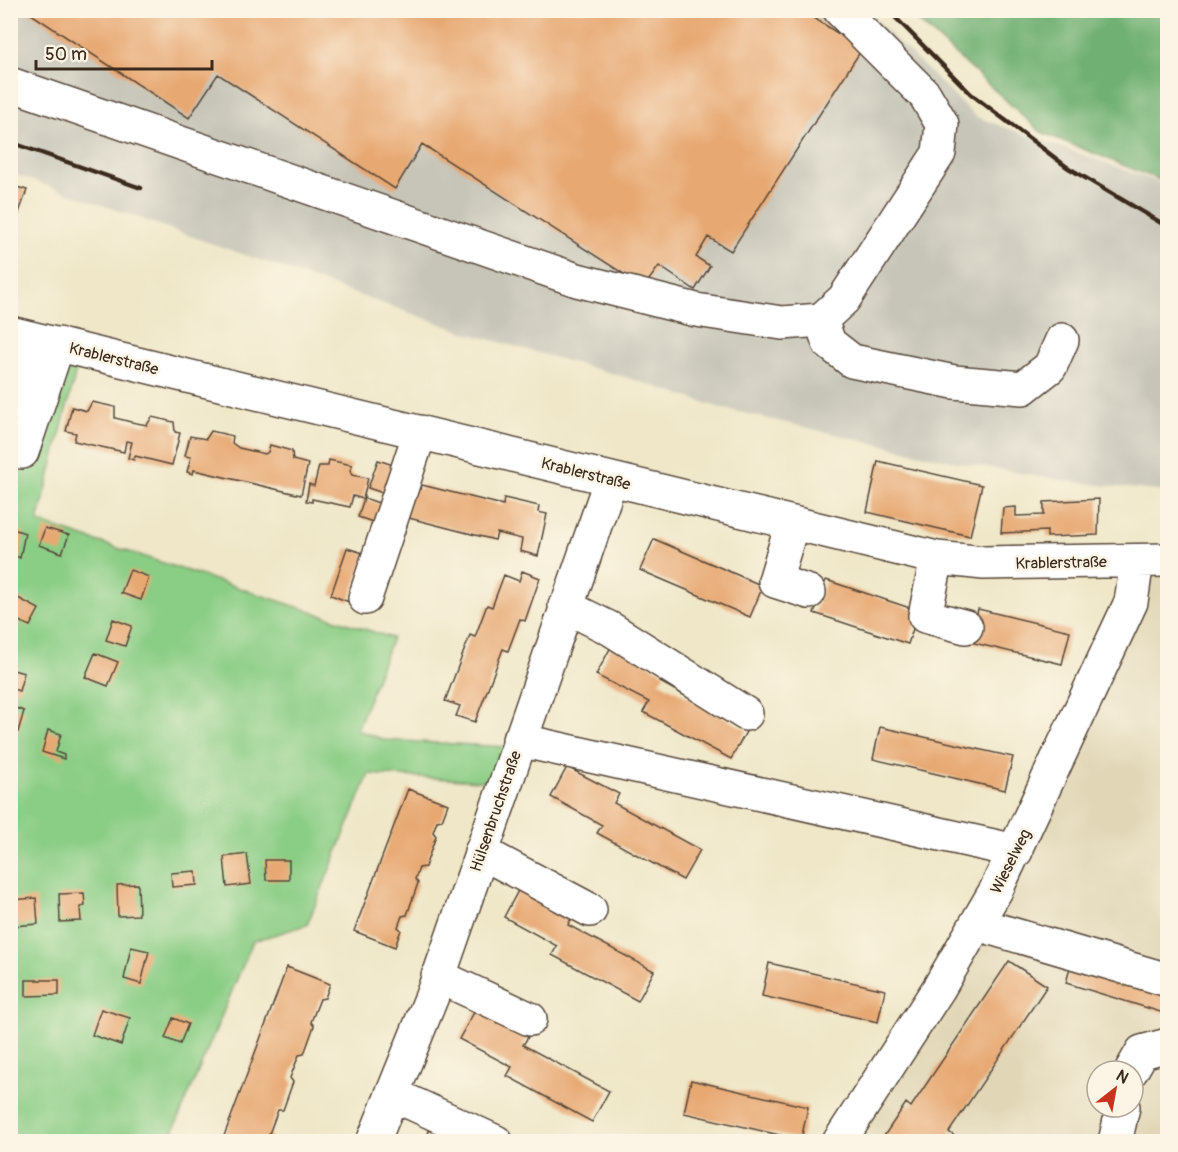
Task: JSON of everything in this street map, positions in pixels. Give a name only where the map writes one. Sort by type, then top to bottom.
[{"type":"street","points":[[10,84],[577,280],[696,310],[782,323],[820,320],[844,299],[939,153],[942,124],[925,95],[840,10]]},
{"type":"street","points":[[820,320],[829,343],[852,361],[954,382],[1023,388],[1050,367],[1062,340]]},
{"type":"street","points":[[10,403],[34,339]]},
{"type":"street","points":[[22,452],[34,339]]},
{"type":"street","name":"Krablerstraße","points":[[34,339],[937,558],[984,563],[1152,560]]},
{"type":"street","points":[[365,598],[420,432]]},
{"type":"street","name":"Hülsenbruchstraße","points":[[373,1142],[438,976],[611,479]]},
{"type":"street","points":[[792,524],[775,581],[809,592]]},
{"type":"street","points":[[937,558],[925,616],[966,627]]},
{"type":"street","name":"Wieselweg","points":[[840,1142],[939,988],[977,924],[1016,851],[1152,560]]},
{"type":"street","points":[[565,606],[611,629],[746,714]]},
{"type":"street","points":[[519,740],[1016,851]]},
{"type":"street","points":[[481,852],[590,910]]},
{"type":"street","points":[[977,924],[1167,980]]},
{"type":"street","points":[[438,976],[530,1019]]},
{"type":"street","points":[[1138,1059],[1142,1052],[1167,1045]]},
{"type":"street","points":[[392,1094],[496,1142]]},
{"type":"street","points":[[1115,1142],[1120,1119]]},
{"type":"shaded area","points":[[11,11],[866,11],[976,117],[1167,185],[1167,492],[1071,482],[952,461],[721,408],[625,377],[467,333],[11,173]]},
{"type":"shaded area","points":[[1167,562],[1167,1141],[854,1142],[1142,584]]},
{"type":"green space","points":[[907,11],[1167,11],[1167,183],[1041,132]]},
{"type":"green space","points":[[41,346],[80,355],[38,522],[392,638],[357,730],[385,740],[507,747],[495,782],[369,774],[307,925],[253,941],[169,1141],[11,1142],[10,442]]},
{"type":"building","points":[[25,10],[802,10],[862,49],[731,251],[708,237],[696,257],[710,266],[695,290],[659,266],[644,287],[422,144],[395,189],[218,74],[189,118]]},
{"type":"building","points":[[10,185],[27,190],[11,235],[10,235]]},
{"type":"building","points":[[92,402],[115,407],[115,418],[131,422],[147,425],[152,417],[174,422],[175,432],[180,433],[172,465],[135,456],[134,460],[128,458],[132,442],[126,441],[124,452],[74,441],[76,433],[66,431],[72,407],[87,411]]},
{"type":"building","points":[[211,431],[233,436],[232,443],[239,448],[265,454],[270,445],[292,451],[293,460],[308,464],[301,495],[194,470],[193,474],[187,472],[191,457],[185,456],[190,436],[206,439]]},
{"type":"building","points":[[329,460],[352,465],[350,471],[352,475],[368,478],[363,499],[353,496],[350,507],[312,499],[312,502],[306,501],[309,484],[314,486],[319,466],[328,466]]},
{"type":"building","points":[[378,460],[396,466],[386,494],[368,488]]},
{"type":"building","points":[[878,461],[982,485],[970,536],[867,512]]},
{"type":"building","points":[[422,485],[503,505],[504,498],[539,506],[538,512],[547,514],[538,556],[520,551],[522,539],[497,533],[495,540],[401,516],[411,486],[421,489]]},
{"type":"building","points":[[364,498],[382,504],[376,523],[358,517]]},
{"type":"building","points":[[1099,499],[1098,535],[1047,537],[1047,531],[1001,533],[1003,508],[1016,507],[1016,516],[1044,515],[1044,502]]},
{"type":"building","points":[[10,528],[25,533],[20,558],[10,554]]},
{"type":"building","points":[[45,528],[69,535],[62,553],[39,545]]},
{"type":"building","points":[[654,539],[763,586],[750,617],[640,570]]},
{"type":"building","points":[[347,548],[366,554],[349,602],[331,595]]},
{"type":"building","points":[[130,570],[149,577],[141,600],[121,593]]},
{"type":"building","points":[[522,571],[540,578],[525,621],[520,619],[508,651],[503,649],[475,722],[456,716],[460,706],[445,701],[470,635],[475,637],[487,605],[492,607],[504,575],[519,581]]},
{"type":"building","points":[[826,580],[919,611],[908,644],[814,613]]},
{"type":"building","points":[[18,598],[39,609],[30,626],[10,617]]},
{"type":"building","points":[[978,609],[1070,631],[1062,664],[970,642]]},
{"type":"building","points":[[113,619],[132,626],[125,646],[106,640]]},
{"type":"building","points":[[612,645],[665,673],[660,682],[747,730],[731,759],[643,712],[649,702],[596,675]]},
{"type":"building","points":[[95,653],[118,662],[108,686],[85,677]]},
{"type":"building","points":[[10,669],[24,673],[19,691],[10,688]]},
{"type":"building","points":[[10,706],[24,711],[18,732],[10,730]]},
{"type":"building","points":[[880,727],[1013,757],[1005,790],[873,759]]},
{"type":"building","points":[[48,730],[61,734],[56,752],[64,755],[64,759],[42,752]]},
{"type":"building","points":[[567,767],[619,794],[614,803],[700,850],[683,880],[597,833],[602,825],[551,797]]},
{"type":"building","points":[[408,789],[448,804],[442,820],[437,821],[433,832],[436,836],[425,867],[419,868],[415,879],[418,883],[407,915],[402,916],[398,927],[401,930],[395,947],[354,931]]},
{"type":"building","points":[[247,854],[251,884],[227,887],[224,857]]},
{"type":"building","points":[[265,860],[289,860],[289,880],[266,880]]},
{"type":"building","points":[[196,871],[197,885],[172,887],[171,873]]},
{"type":"building","points":[[138,884],[139,915],[118,916],[117,885]]},
{"type":"building","points":[[520,887],[573,915],[568,925],[654,971],[638,1001],[552,955],[557,946],[504,917]]},
{"type":"building","points":[[84,893],[85,906],[80,907],[81,921],[60,922],[59,894]]},
{"type":"building","points":[[36,898],[38,924],[13,926],[11,900]]},
{"type":"building","points":[[131,947],[149,951],[141,984],[124,979]]},
{"type":"building","points":[[1009,961],[1047,986],[949,1132],[963,1142],[880,1142],[906,1103],[911,1107]]},
{"type":"building","points":[[769,963],[885,990],[878,1022],[762,996]]},
{"type":"building","points":[[1071,964],[1167,994],[1167,1014],[1066,983]]},
{"type":"building","points":[[287,967],[330,984],[325,998],[320,999],[311,1022],[314,1026],[304,1054],[299,1055],[290,1078],[293,1082],[283,1110],[278,1110],[269,1134],[272,1138],[271,1142],[239,1142],[224,1136]]},
{"type":"building","points":[[26,980],[59,980],[59,995],[26,996]]},
{"type":"building","points":[[101,1009],[130,1018],[121,1045],[92,1035]]},
{"type":"building","points":[[476,1009],[528,1037],[523,1045],[609,1091],[592,1122],[507,1076],[512,1067],[459,1039]]},
{"type":"building","points":[[173,1018],[188,1024],[180,1044],[165,1038]]},
{"type":"building","points":[[691,1080],[808,1107],[801,1140],[684,1113]]},
{"type":"building","points":[[431,1128],[456,1142],[423,1142]]},
{"type":"railway","points":[[888,10],[971,94],[1067,167],[1168,227]]},
{"type":"railway","points":[[10,142],[141,188]]}]
